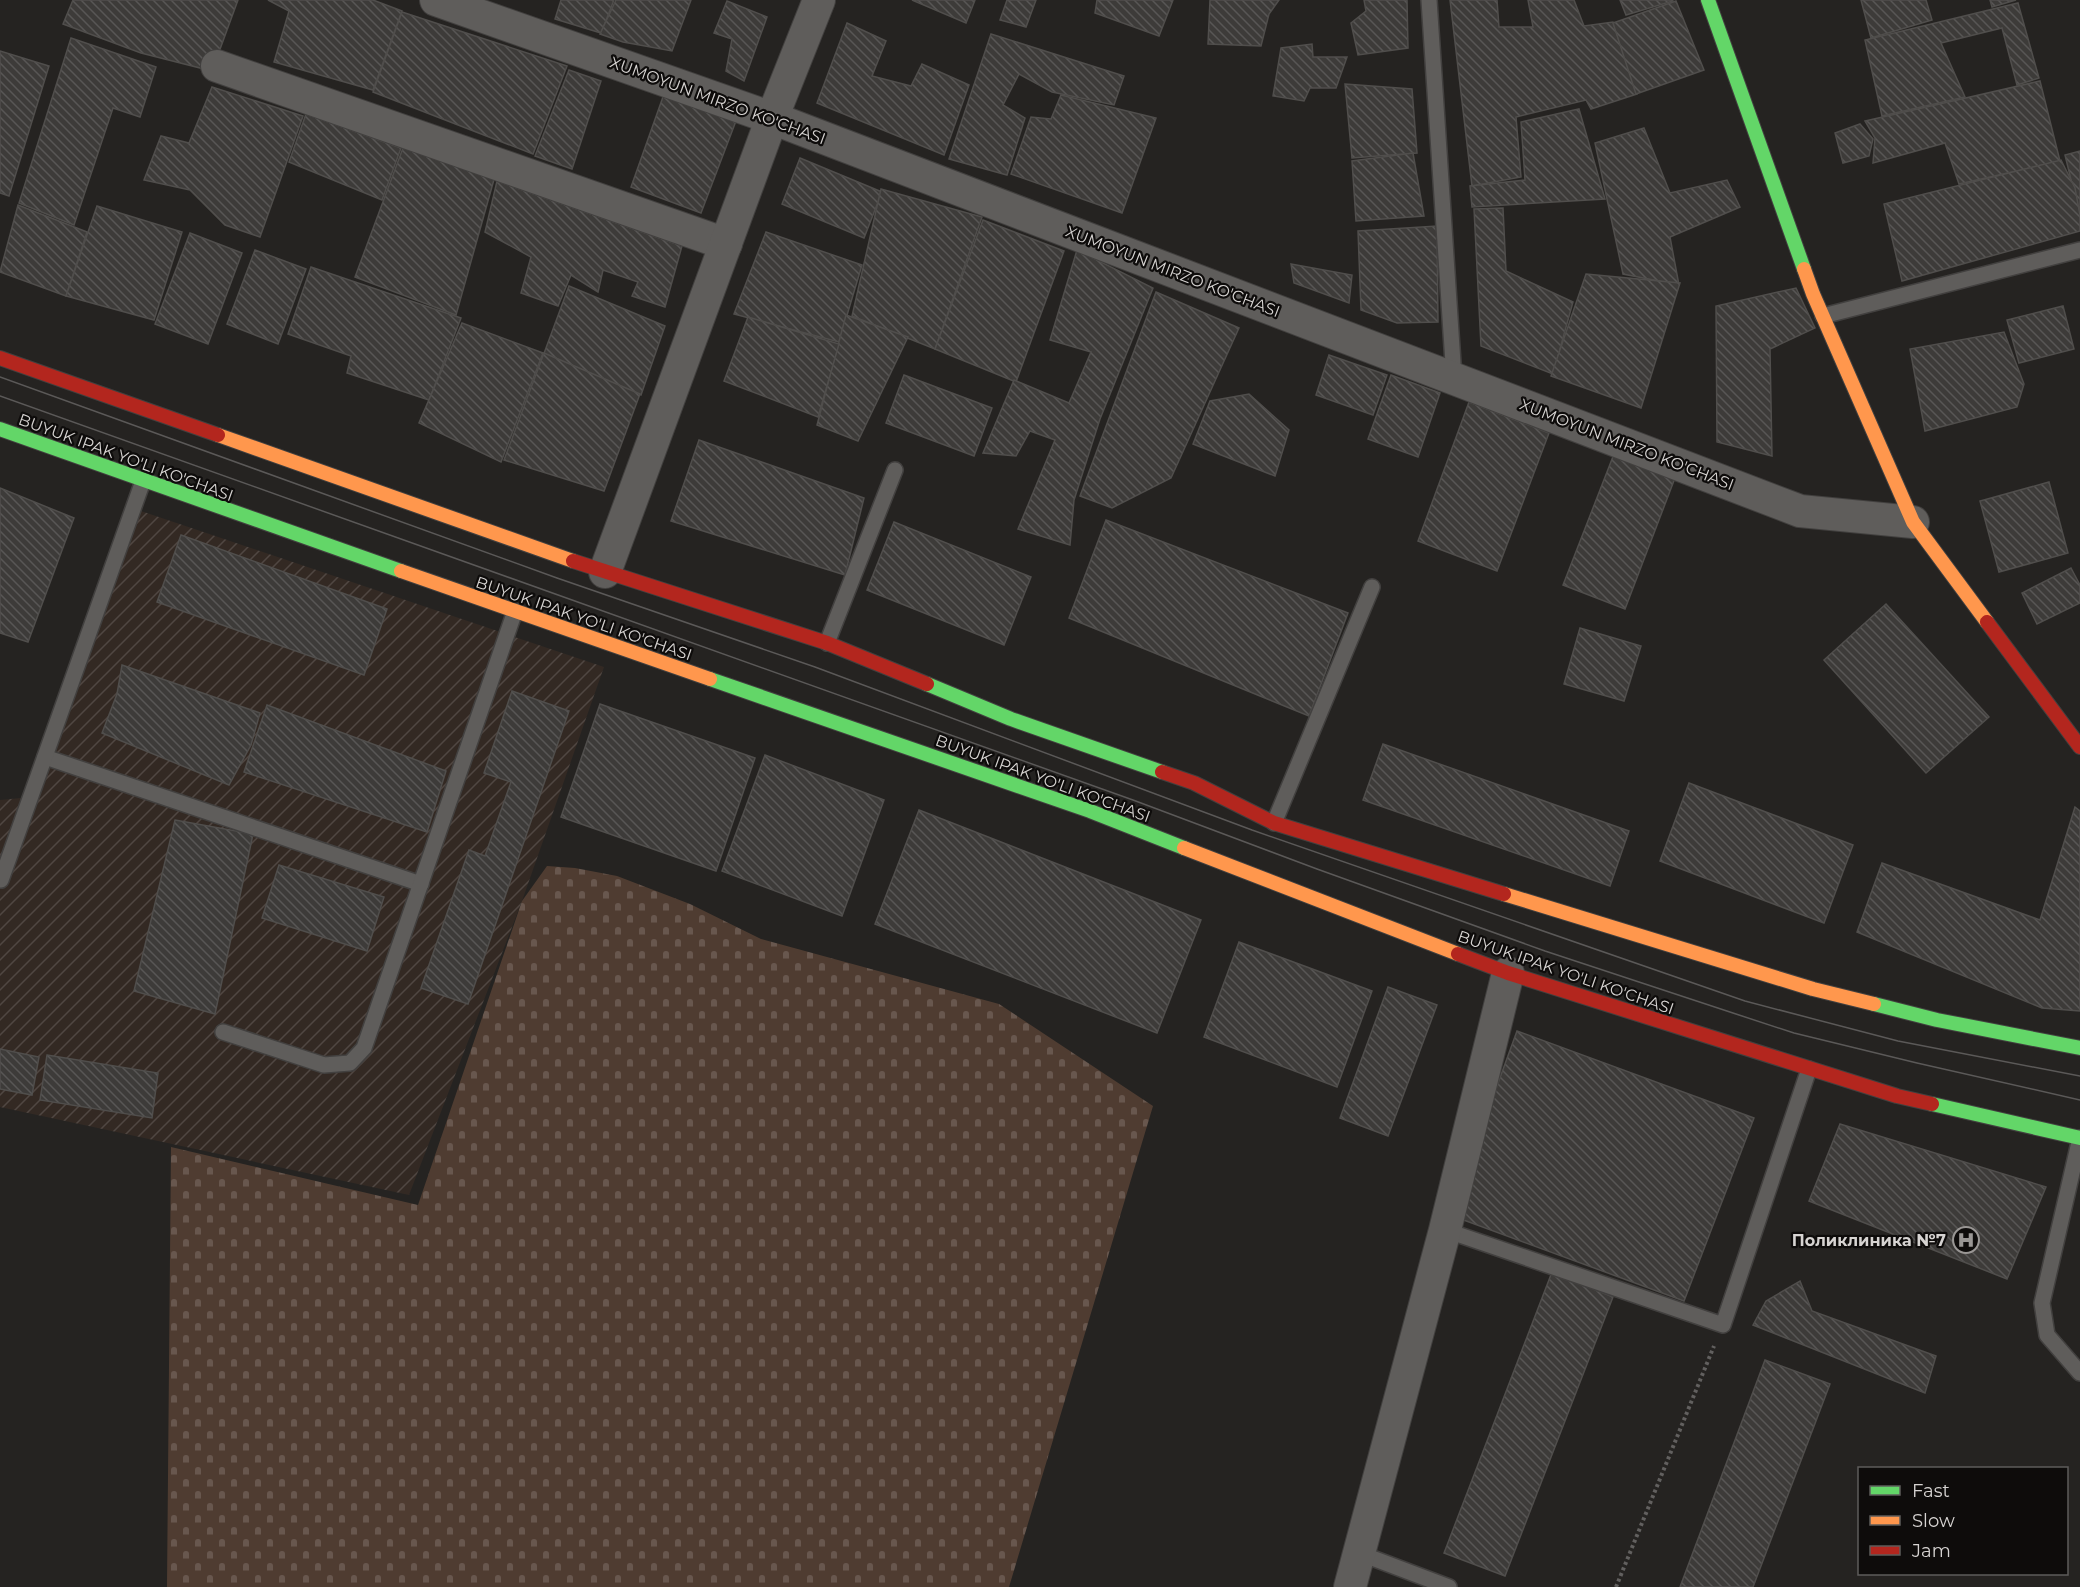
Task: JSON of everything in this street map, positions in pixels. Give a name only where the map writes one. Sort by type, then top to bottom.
[{"type":"main road","points":[[1708,0],[1813,294],[1913,522],[2080,747]]},
{"type":"main road","points":[[0,358],[605,572],[827,643],[1011,719],[1194,783],[1274,823],[1813,989],[1937,1020],[2073,1047],[2080,1041]]},
{"type":"main road","name":"BUYUK IPAK YO'LI KO'CHASI","points":[[0,429],[1090,811],[1508,973],[1897,1096],[2080,1138]]},
{"type":"street","name":"XUMOYUN MIRZO KO'CHASI","points":[[436,0],[772,118],[1800,511],[1913,522]]},
{"type":"street","points":[[605,572],[772,118],[819,0]]},
{"type":"street","points":[[217,66],[726,244]]},
{"type":"street","points":[[1350,1587],[1445,1230],[1508,973]]},
{"type":"lane","points":[[1429,0],[1454,378]]},
{"type":"lane","points":[[1823,316],[2080,250]]},
{"type":"lane","points":[[827,643],[895,470]]},
{"type":"lane","points":[[1,880],[143,481]]},
{"type":"lane","points":[[1274,823],[1372,587]]},
{"type":"lane","points":[[223,1032],[324,1065],[350,1063],[364,1048],[515,611]]},
{"type":"lane","points":[[45,757],[421,884]]},
{"type":"lane","points":[[1445,1230],[1723,1325],[1809,1069]]},
{"type":"lane","points":[[2080,1138],[2042,1303],[2047,1335],[2080,1373]]},
{"type":"lane","points":[[1359,1553],[1449,1587]]},
{"type":"path","points":[[1616,1587],[1723,1325]]},
{"type":"shaded area","points":[[138,510],[604,667],[522,901],[409,1195],[0,1107],[0,800],[21,798]]},
{"type":"green space","points":[[547,866],[575,868],[617,876],[690,904],[761,939],[999,1004],[1153,1106],[1009,1587],[167,1587],[171,1147],[418,1205],[522,901]]},
{"type":"building","points":[[73,0],[238,0],[212,71],[141,53],[63,24]]},
{"type":"building","points":[[268,0],[373,0],[402,11],[373,90],[274,62],[289,11]]},
{"type":"building","points":[[561,0],[614,0],[601,33],[555,19]]},
{"type":"building","points":[[616,0],[691,0],[672,51],[623,42],[600,34]]},
{"type":"building","points":[[912,0],[975,0],[966,23]]},
{"type":"building","points":[[1007,0],[1036,0],[1026,27],[1000,20]]},
{"type":"building","points":[[1097,0],[1173,0],[1159,36],[1095,13]]},
{"type":"building","points":[[1210,0],[1279,0],[1269,14],[1261,46],[1208,44]]},
{"type":"building","points":[[1364,0],[1407,0],[1408,48],[1358,55],[1351,23],[1366,11]]},
{"type":"building","points":[[1450,0],[1497,0],[1499,27],[1533,27],[1528,0],[1574,0],[1584,26],[1613,22],[1637,94],[1591,109],[1586,100],[1516,117],[1521,177],[1472,186]]},
{"type":"building","points":[[1620,0],[1672,0],[1673,1],[1626,15]]},
{"type":"building","points":[[1861,0],[1926,0],[1932,20],[1871,38]]},
{"type":"building","points":[[1990,0],[2016,0],[1992,7]]},
{"type":"building","points":[[727,1],[767,17],[744,81],[726,71],[732,39],[714,33]]},
{"type":"building","points":[[1676,1],[1704,70],[1636,94],[1613,23]]},
{"type":"building","points":[[2018,3],[2039,78],[2017,85],[2002,28],[1941,43],[1965,97],[1882,116],[1865,40]]},
{"type":"building","points":[[402,12],[567,66],[533,154],[373,92]]},
{"type":"building","points":[[847,23],[886,41],[872,76],[911,86],[922,64],[969,85],[944,155],[817,103]]},
{"type":"building","points":[[991,34],[1124,76],[1114,105],[1052,92],[1019,74],[1003,105],[1025,118],[1007,175],[949,159]]},
{"type":"building","points":[[71,38],[156,67],[140,117],[113,108],[74,225],[19,203]]},
{"type":"building","points":[[1312,44],[1313,57],[1347,57],[1336,88],[1310,88],[1304,101],[1273,96],[1281,48]]},
{"type":"building","points":[[0,51],[49,66],[9,196],[0,193]]},
{"type":"building","points":[[569,70],[601,81],[572,169],[535,156]]},
{"type":"building","points":[[2040,81],[2060,161],[1959,184],[1945,143],[1873,163],[1875,138],[1865,121]]},
{"type":"building","points":[[1345,84],[1412,89],[1417,153],[1352,158]]},
{"type":"building","points":[[212,87],[303,116],[260,237],[225,225],[190,190],[144,180],[161,136],[189,143]]},
{"type":"building","points":[[664,94],[736,121],[701,213],[631,187]]},
{"type":"building","points":[[1061,95],[1156,118],[1122,213],[1011,174],[1031,117],[1051,119]]},
{"type":"building","points":[[1579,109],[1605,199],[1472,207],[1470,186],[1525,180],[1521,122]]},
{"type":"building","points":[[306,114],[401,148],[382,200],[289,162]]},
{"type":"building","points":[[1860,124],[1873,139],[1869,156],[1843,163],[1835,133]]},
{"type":"building","points":[[1644,128],[1670,193],[1727,180],[1740,207],[1670,237],[1679,285],[1623,274],[1595,143]]},
{"type":"building","points":[[403,148],[495,176],[456,315],[355,277]]},
{"type":"building","points":[[2080,151],[2080,217],[2065,155]]},
{"type":"building","points":[[1413,153],[1424,216],[1356,221],[1352,161]]},
{"type":"building","points":[[800,158],[882,192],[864,238],[782,204]]},
{"type":"building","points":[[2061,160],[2075,188],[2080,215],[2080,231],[1902,281],[1884,204]]},
{"type":"building","points":[[497,181],[682,246],[665,307],[632,296],[638,282],[603,270],[598,292],[571,275],[558,306],[521,293],[531,257],[485,232]]},
{"type":"building","points":[[881,189],[982,217],[935,349],[852,316]]},
{"type":"building","points":[[18,205],[87,232],[66,296],[0,272]]},
{"type":"building","points":[[97,206],[182,232],[154,320],[66,296]]},
{"type":"building","points":[[1503,208],[1506,271],[1573,302],[1553,374],[1481,346],[1474,209]]},
{"type":"building","points":[[983,220],[1064,251],[1016,382],[935,349]]},
{"type":"building","points":[[1437,226],[1438,322],[1397,323],[1361,310],[1358,231]]},
{"type":"building","points":[[766,232],[862,265],[839,342],[734,314]]},
{"type":"building","points":[[190,233],[242,253],[208,344],[155,324]]},
{"type":"building","points":[[255,250],[306,269],[278,344],[227,324]]},
{"type":"building","points":[[1077,250],[1153,288],[1100,419],[1074,500],[1070,545],[1018,529],[1055,440],[1030,431],[1016,456],[983,453],[1014,380],[1069,403],[1091,352],[1050,340]]},
{"type":"building","points":[[1291,264],[1352,275],[1349,303],[1294,283]]},
{"type":"building","points":[[311,267],[461,318],[429,400],[347,373],[351,356],[288,334]]},
{"type":"building","points":[[1586,274],[1680,283],[1641,408],[1551,376]]},
{"type":"building","points":[[569,286],[665,326],[641,395],[543,356]]},
{"type":"building","points":[[1796,288],[1815,328],[1770,349],[1772,456],[1717,442],[1716,306]]},
{"type":"building","points":[[1156,292],[1239,328],[1171,478],[1112,508],[1080,496]]},
{"type":"building","points":[[2063,306],[2074,349],[2019,363],[2007,320]]},
{"type":"building","points":[[846,315],[908,337],[858,441],[817,425]]},
{"type":"building","points":[[748,317],[839,344],[818,417],[724,381]]},
{"type":"building","points":[[462,323],[543,353],[501,462],[419,423]]},
{"type":"building","points":[[2004,332],[2024,384],[2017,407],[1925,431],[1910,349]]},
{"type":"building","points":[[544,353],[640,394],[604,491],[504,460]]},
{"type":"building","points":[[1329,355],[1387,375],[1373,415],[1316,395]]},
{"type":"building","points":[[904,375],[992,408],[974,456],[886,423]]},
{"type":"building","points":[[1391,375],[1440,393],[1418,457],[1368,439]]},
{"type":"building","points":[[1249,394],[1289,430],[1275,476],[1193,444],[1210,401]]},
{"type":"building","points":[[1469,402],[1549,433],[1497,571],[1418,541]]},
{"type":"building","points":[[699,440],[864,498],[845,575],[671,521]]},
{"type":"building","points":[[1614,454],[1675,478],[1625,609],[1563,585]]},
{"type":"building","points":[[2049,482],[2068,553],[1999,572],[1980,501]]},
{"type":"building","points":[[0,488],[74,518],[28,642],[0,633]]},
{"type":"building","points":[[1106,520],[1348,613],[1309,716],[1069,618]]},
{"type":"building","points":[[894,522],[1031,577],[1004,645],[867,590]]},
{"type":"building","points":[[181,535],[387,609],[364,675],[157,602]]},
{"type":"building","points":[[2071,568],[2080,585],[2080,603],[2037,624],[2022,593]]},
{"type":"building","points":[[1886,604],[1989,717],[1926,773],[1824,660]]},
{"type":"building","points":[[1580,628],[1641,646],[1624,701],[1564,684]]},
{"type":"building","points":[[122,665],[260,713],[251,745],[229,785],[102,733],[117,694]]},
{"type":"building","points":[[512,691],[569,711],[468,1004],[421,988],[469,850],[485,856],[511,782],[484,773]]},
{"type":"building","points":[[600,704],[755,758],[716,871],[561,817]]},
{"type":"building","points":[[267,705],[446,771],[427,832],[244,772]]},
{"type":"building","points":[[1383,744],[1629,831],[1610,886],[1363,800]]},
{"type":"building","points":[[765,755],[884,800],[842,916],[722,871]]},
{"type":"building","points":[[1689,783],[1853,845],[1824,923],[1660,861]]},
{"type":"building","points":[[2075,807],[2080,811],[2080,1011],[2042,1008],[1857,932],[1882,863],[2040,920]]},
{"type":"building","points":[[919,810],[1201,920],[1157,1033],[875,924]]},
{"type":"building","points":[[175,820],[253,834],[215,1014],[134,991]]},
{"type":"building","points":[[279,865],[384,897],[367,951],[262,918]]},
{"type":"building","points":[[1239,942],[1372,991],[1337,1087],[1204,1037]]},
{"type":"building","points":[[1388,987],[1437,1005],[1388,1136],[1340,1118]]},
{"type":"building","points":[[1517,1031],[1754,1118],[1684,1301],[1450,1215]]},
{"type":"building","points":[[0,1049],[39,1057],[32,1095],[0,1089]]},
{"type":"building","points":[[47,1055],[158,1073],[152,1118],[40,1100]]},
{"type":"building","name":"Поликлиника №7","points":[[1840,1124],[2046,1187],[2007,1279],[1809,1201]]},
{"type":"building","points":[[1552,1272],[1613,1297],[1505,1576],[1444,1553]]},
{"type":"building","points":[[1800,1281],[1812,1311],[1936,1356],[1925,1393],[1753,1325],[1766,1301]]},
{"type":"building","points":[[1765,1360],[1830,1384],[1753,1587],[1680,1587]]},
{"type":"tram line","points":[[0,377],[557,578],[815,667],[1252,830],[1745,1001],[1898,1041],[2080,1076]]},
{"type":"tram line","points":[[0,396],[1133,800],[1545,951],[1794,1033],[2080,1100]]},
{"type":"traffic: fast","points":[[1708,0],[1804,269]]},
{"type":"traffic: fast","points":[[0,429],[401,571]]},
{"type":"traffic: fast","points":[[710,679],[1090,811],[1184,848]]},
{"type":"traffic: fast","points":[[927,684],[1011,719],[1162,772]]},
{"type":"traffic: fast","points":[[1874,1004],[1937,1020],[2080,1048]]},
{"type":"traffic: fast","points":[[1932,1104],[2080,1138]]},
{"type":"traffic: slow","points":[[1804,269],[1913,522],[1987,622]]},
{"type":"traffic: slow","points":[[218,435],[573,561]]},
{"type":"traffic: slow","points":[[401,571],[710,679]]},
{"type":"traffic: slow","points":[[1184,848],[1458,954]]},
{"type":"traffic: slow","points":[[1504,894],[1813,989],[1874,1004]]},
{"type":"traffic: jam","points":[[0,358],[218,435]]},
{"type":"traffic: jam","points":[[573,561],[827,643],[927,684]]},
{"type":"traffic: jam","points":[[1987,622],[2080,747]]},
{"type":"traffic: jam","points":[[1162,772],[1194,783],[1274,823],[1504,894]]},
{"type":"traffic: jam","points":[[1458,954],[1508,973],[1897,1096],[1932,1104]]},
{"type":"place","name":"Поликлиника №7","points":[[1966,1240]]}]
